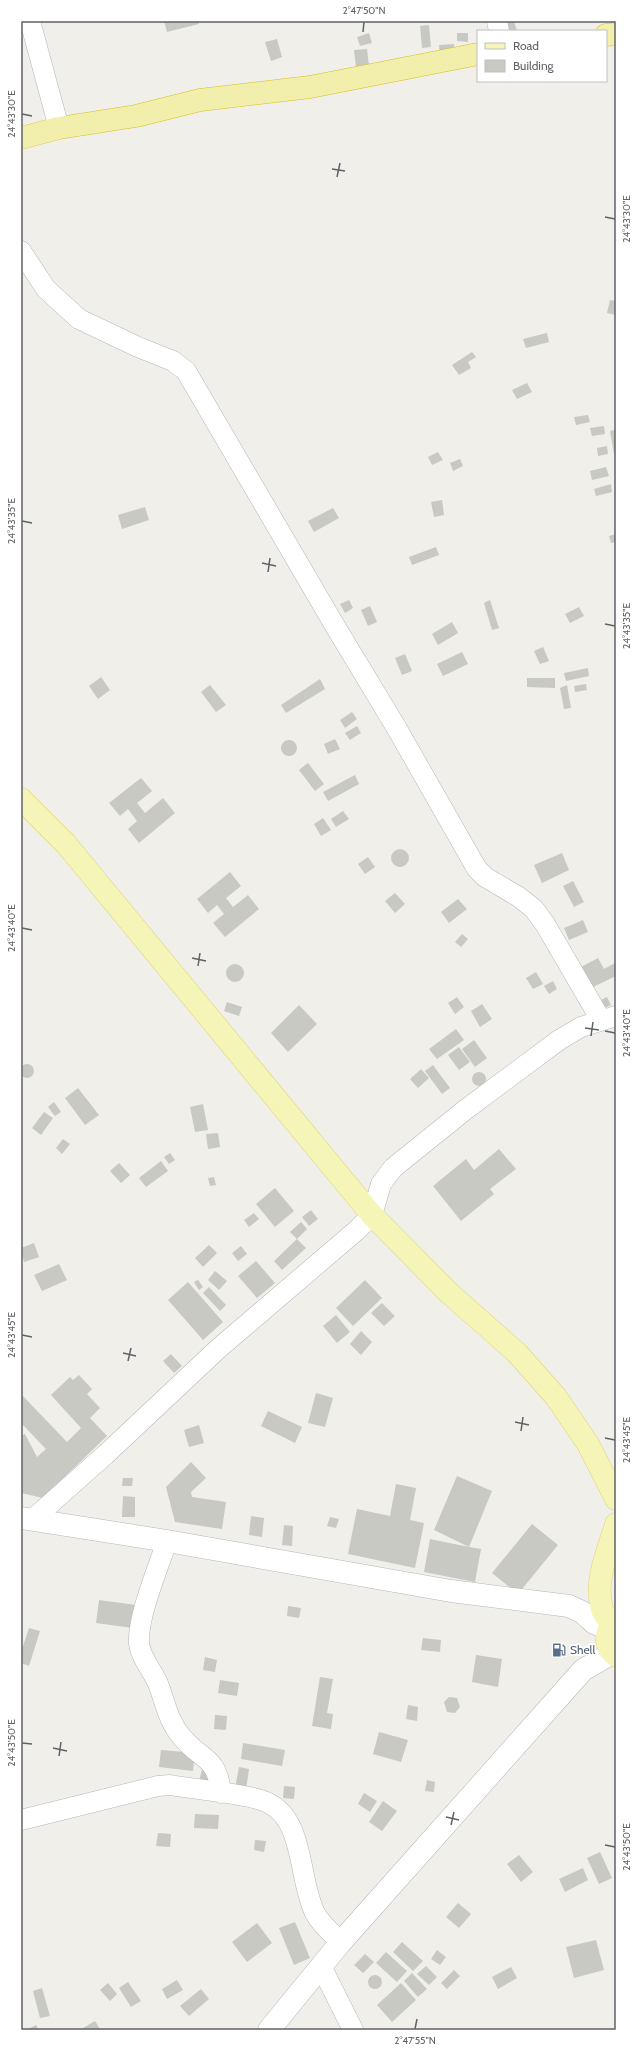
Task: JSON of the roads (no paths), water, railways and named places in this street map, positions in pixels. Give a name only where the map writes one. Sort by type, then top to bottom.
[{"type":"highway","points":[[21,138],[59,128],[136,116],[200,100],[310,87],[477,54]]},
{"type":"main road","points":[[21,799],[66,844],[372,1215],[448,1292],[517,1353],[556,1397],[588,1444],[616,1499]]},
{"type":"main road","points":[[614,1655],[608,1646],[607,1637],[612,1625],[602,1610],[599,1594],[600,1578],[616,1524]]},
{"type":"street","points":[[30,21],[59,128]]},
{"type":"street","points":[[21,251],[46,289],[79,320],[173,361],[186,371],[334,626],[396,727],[477,869],[485,877],[519,897],[534,909],[608,1018],[581,1027],[530,1060],[393,1168],[381,1184],[372,1215],[339,1246],[219,1348],[105,1455],[27,1519]]},
{"type":"street","points":[[27,1519],[167,1541],[451,1592],[569,1606],[582,1612],[594,1623],[612,1625]]},
{"type":"street","points":[[167,1541],[146,1607],[140,1630],[139,1645],[158,1684],[175,1729],[182,1738],[212,1764],[219,1776],[221,1793]]},
{"type":"street","points":[[269,2030],[341,1942],[583,1670],[614,1655]]},
{"type":"street","points":[[21,1820],[158,1786],[170,1785],[262,1800],[284,1814],[293,1830],[306,1887],[315,1912],[322,1924],[341,1942]]},
{"type":"street","points":[[321,1966],[353,2030]]},
{"type":"place","name":"Shell","points":[[559,1650]]}]
